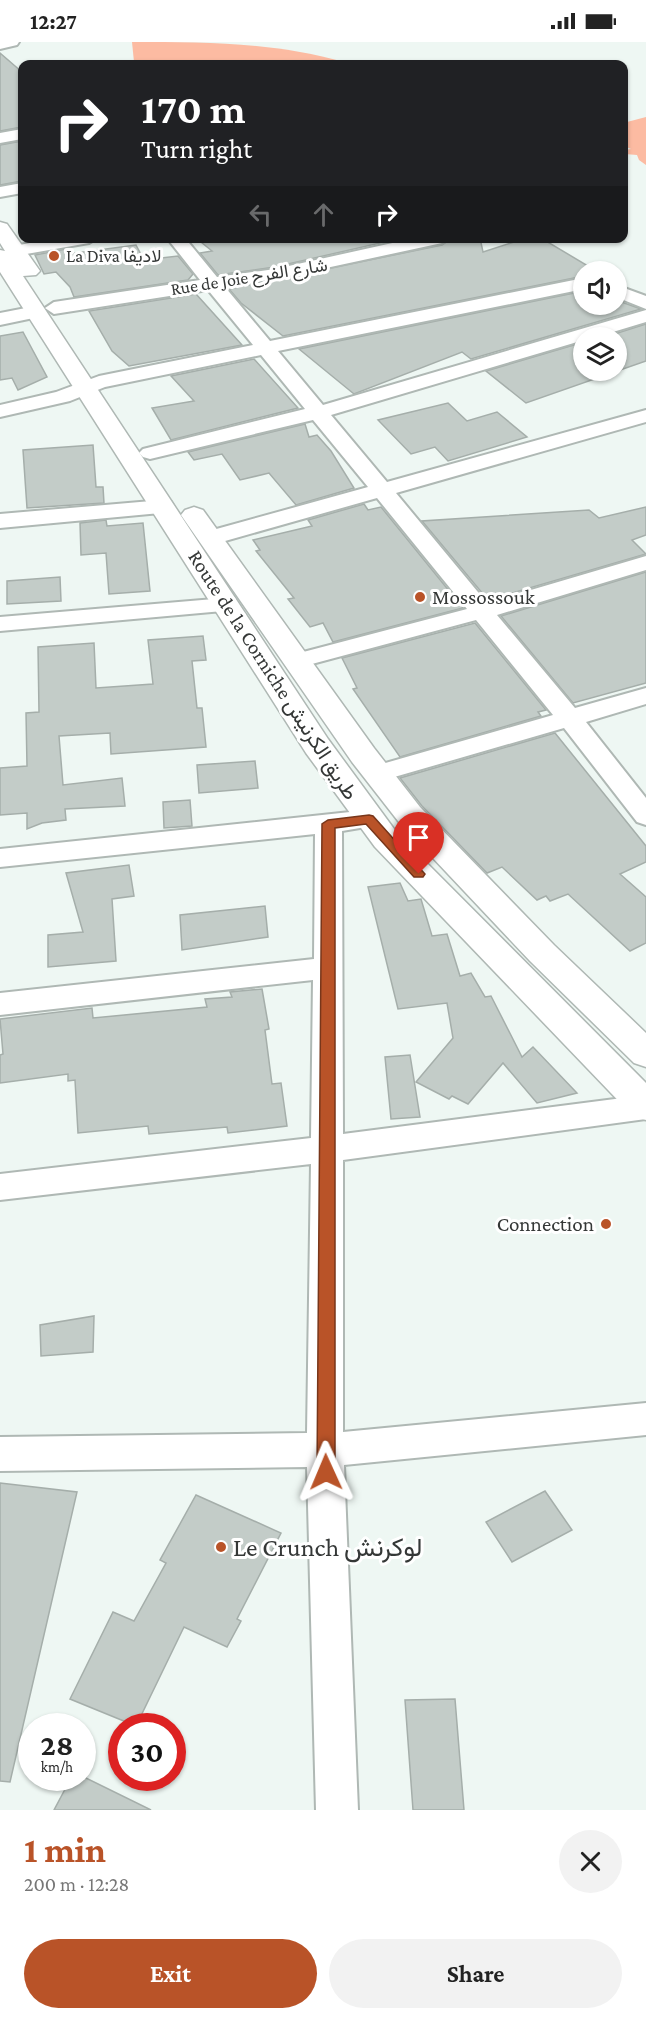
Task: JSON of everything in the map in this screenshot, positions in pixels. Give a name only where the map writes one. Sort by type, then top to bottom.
[{"type":"street","points":[[0,45],[12,42]]},
{"type":"street","points":[[0,138],[18,135]]},
{"type":"street","points":[[0,192],[18,189]]},
{"type":"street","name":"Route de la Corniche طريق الكرنيش","points":[[0,228],[8,253],[93,385],[163,507],[369,819],[500,958],[646,1107]]},
{"type":"street","points":[[8,253],[61,243]]},
{"type":"street","points":[[179,243],[262,348],[570,719],[646,816]]},
{"type":"street","name":"Rue de Joie شارع الفرح","points":[[0,319],[360,258],[422,243]]},
{"type":"street","points":[[0,411],[48,402],[93,385],[262,348],[573,285]]},
{"type":"street","points":[[627,295],[646,303]]},
{"type":"street","points":[[150,453],[316,413],[646,316]]},
{"type":"street","name":"Route de la Corniche طريق الكرنيش","points":[[93,385],[150,453],[377,774],[450,859],[646,1054]]},
{"type":"street","points":[[210,538],[646,416]]},
{"type":"street","points":[[0,521],[163,507]]},
{"type":"street","points":[[297,661],[481,612],[646,563]]},
{"type":"street","points":[[0,624],[226,605]]},
{"type":"street","points":[[377,774],[646,696]]},
{"type":"street","points":[[0,858],[369,819]]},
{"type":"street","points":[[328,824],[325,1450],[337,1810]]},
{"type":"street","points":[[0,1004],[327,968]]},
{"type":"street","points":[[0,1187],[328,1149],[646,1107]]},
{"type":"street","points":[[0,1454],[325,1450],[646,1419]]},
{"type":"shaded area","points":[[132,42],[239,44],[291,50],[336,60],[134,60]]},
{"type":"shaded area","points":[[646,117],[646,165],[639,160],[637,155],[628,154],[628,150],[631,149],[628,148],[628,122]]},
{"type":"building","points":[[0,53],[18,69],[18,128],[0,131]]},
{"type":"building","points":[[18,142],[18,182],[0,185],[0,145]]},
{"type":"building","points":[[202,243],[380,243],[275,267],[218,275],[200,253],[212,251]]},
{"type":"building","points":[[445,243],[481,243],[483,252],[511,243],[549,243],[580,261],[573,261],[573,278],[283,336],[241,303],[229,289]]},
{"type":"building","points":[[136,245],[144,260],[178,256],[193,274],[188,280],[74,297],[70,287],[56,272],[44,274],[35,255],[66,249],[68,254]]},
{"type":"building","points":[[573,293],[573,315],[621,315],[573,327],[573,329],[471,359],[462,352],[354,394],[299,349]]},
{"type":"building","points":[[196,294],[242,345],[129,366],[112,351],[89,311]]},
{"type":"building","points":[[627,304],[641,309],[627,313]]},
{"type":"building","points":[[646,324],[646,361],[627,368],[627,330]]},
{"type":"building","points":[[23,332],[47,377],[18,390],[12,378],[0,380],[0,336]]},
{"type":"building","points":[[573,345],[573,381],[589,381],[526,403],[486,371]]},
{"type":"building","points":[[254,359],[298,408],[171,440],[152,408],[194,401],[171,376]]},
{"type":"building","points":[[448,403],[467,421],[497,412],[527,437],[448,461],[435,447],[411,454],[378,420]]},
{"type":"building","points":[[305,424],[309,437],[317,435],[331,451],[354,488],[296,505],[269,473],[240,480],[222,454],[194,460],[188,452]]},
{"type":"building","points":[[93,445],[96,487],[103,487],[104,503],[27,508],[23,450]]},
{"type":"building","points":[[364,504],[368,510],[381,507],[463,608],[333,642],[323,623],[310,627],[288,599],[294,598],[256,551],[260,550],[253,540],[312,526],[308,520]]},
{"type":"building","points":[[646,507],[646,535],[632,540],[646,554],[488,600],[422,521],[589,510],[599,518]]},
{"type":"building","points":[[106,520],[107,526],[143,523],[150,591],[109,594],[106,553],[81,555],[80,523]]},
{"type":"building","points":[[646,572],[646,683],[573,703],[501,616]]},
{"type":"building","points":[[60,577],[61,601],[7,604],[7,581]]},
{"type":"building","points":[[475,623],[546,710],[538,712],[541,716],[400,757],[353,689],[357,688],[342,658]]},
{"type":"building","points":[[203,636],[206,660],[192,661],[197,708],[202,708],[206,747],[111,754],[110,733],[59,736],[63,785],[122,778],[125,806],[65,809],[66,820],[42,823],[27,829],[27,813],[0,815],[0,768],[27,766],[26,713],[39,712],[38,647],[94,643],[96,688],[153,684],[148,640]]},
{"type":"building","points":[[555,733],[646,846],[646,862],[620,874],[646,897],[646,943],[630,951],[568,894],[550,901],[546,896],[537,900],[502,867],[487,873],[422,806],[400,778]]},
{"type":"building","points":[[255,761],[258,788],[199,793],[197,765]]},
{"type":"building","points":[[190,800],[192,826],[164,828],[163,802]]},
{"type":"building","points":[[129,865],[134,896],[112,899],[116,961],[48,967],[48,935],[83,932],[66,873]]},
{"type":"building","points":[[400,883],[408,901],[421,899],[432,936],[447,934],[460,976],[471,973],[485,997],[491,996],[522,1057],[533,1047],[577,1093],[537,1103],[503,1063],[468,1104],[452,1096],[449,1099],[416,1082],[453,1038],[447,1003],[398,1009],[368,887]]},
{"type":"building","points":[[265,906],[268,937],[182,950],[180,915]]},
{"type":"building","points":[[262,989],[269,1029],[265,1030],[272,1084],[281,1083],[287,1126],[228,1133],[227,1127],[149,1134],[148,1126],[78,1133],[75,1080],[68,1081],[68,1074],[0,1083],[0,1055],[3,1054],[0,1019],[92,1008],[93,1018],[207,1007],[205,999],[232,997],[230,992]]},
{"type":"building","points":[[410,1055],[420,1117],[391,1119],[385,1057]]},
{"type":"building","points":[[94,1316],[93,1352],[41,1356],[40,1325]]},
{"type":"building","points":[[0,1483],[77,1492],[26,1713],[18,1713],[18,1747],[10,1782],[0,1781]]},
{"type":"building","points":[[545,1491],[572,1530],[512,1562],[486,1522]]},
{"type":"building","points":[[196,1495],[281,1533],[237,1619],[241,1621],[227,1647],[184,1627],[142,1713],[108,1715],[70,1699],[113,1612],[134,1621],[166,1563],[160,1560]]},
{"type":"building","points":[[455,1699],[464,1810],[413,1810],[405,1700]]},
{"type":"building","points":[[96,1783],[108,1791],[151,1810],[54,1810],[64,1791],[96,1791]]},
{"type":"place","name":"La Diva لاديفا","points":[[54,256]]},
{"type":"place","name":"Mossossouk","points":[[420,597]]},
{"type":"place","name":"Connection","points":[[606,1224]]},
{"type":"place","name":"Le Crunch لوكرنش","points":[[221,1547]]},
{"type":"route","points":[[326,1472],[328,824],[369,819],[419,874]]}]
